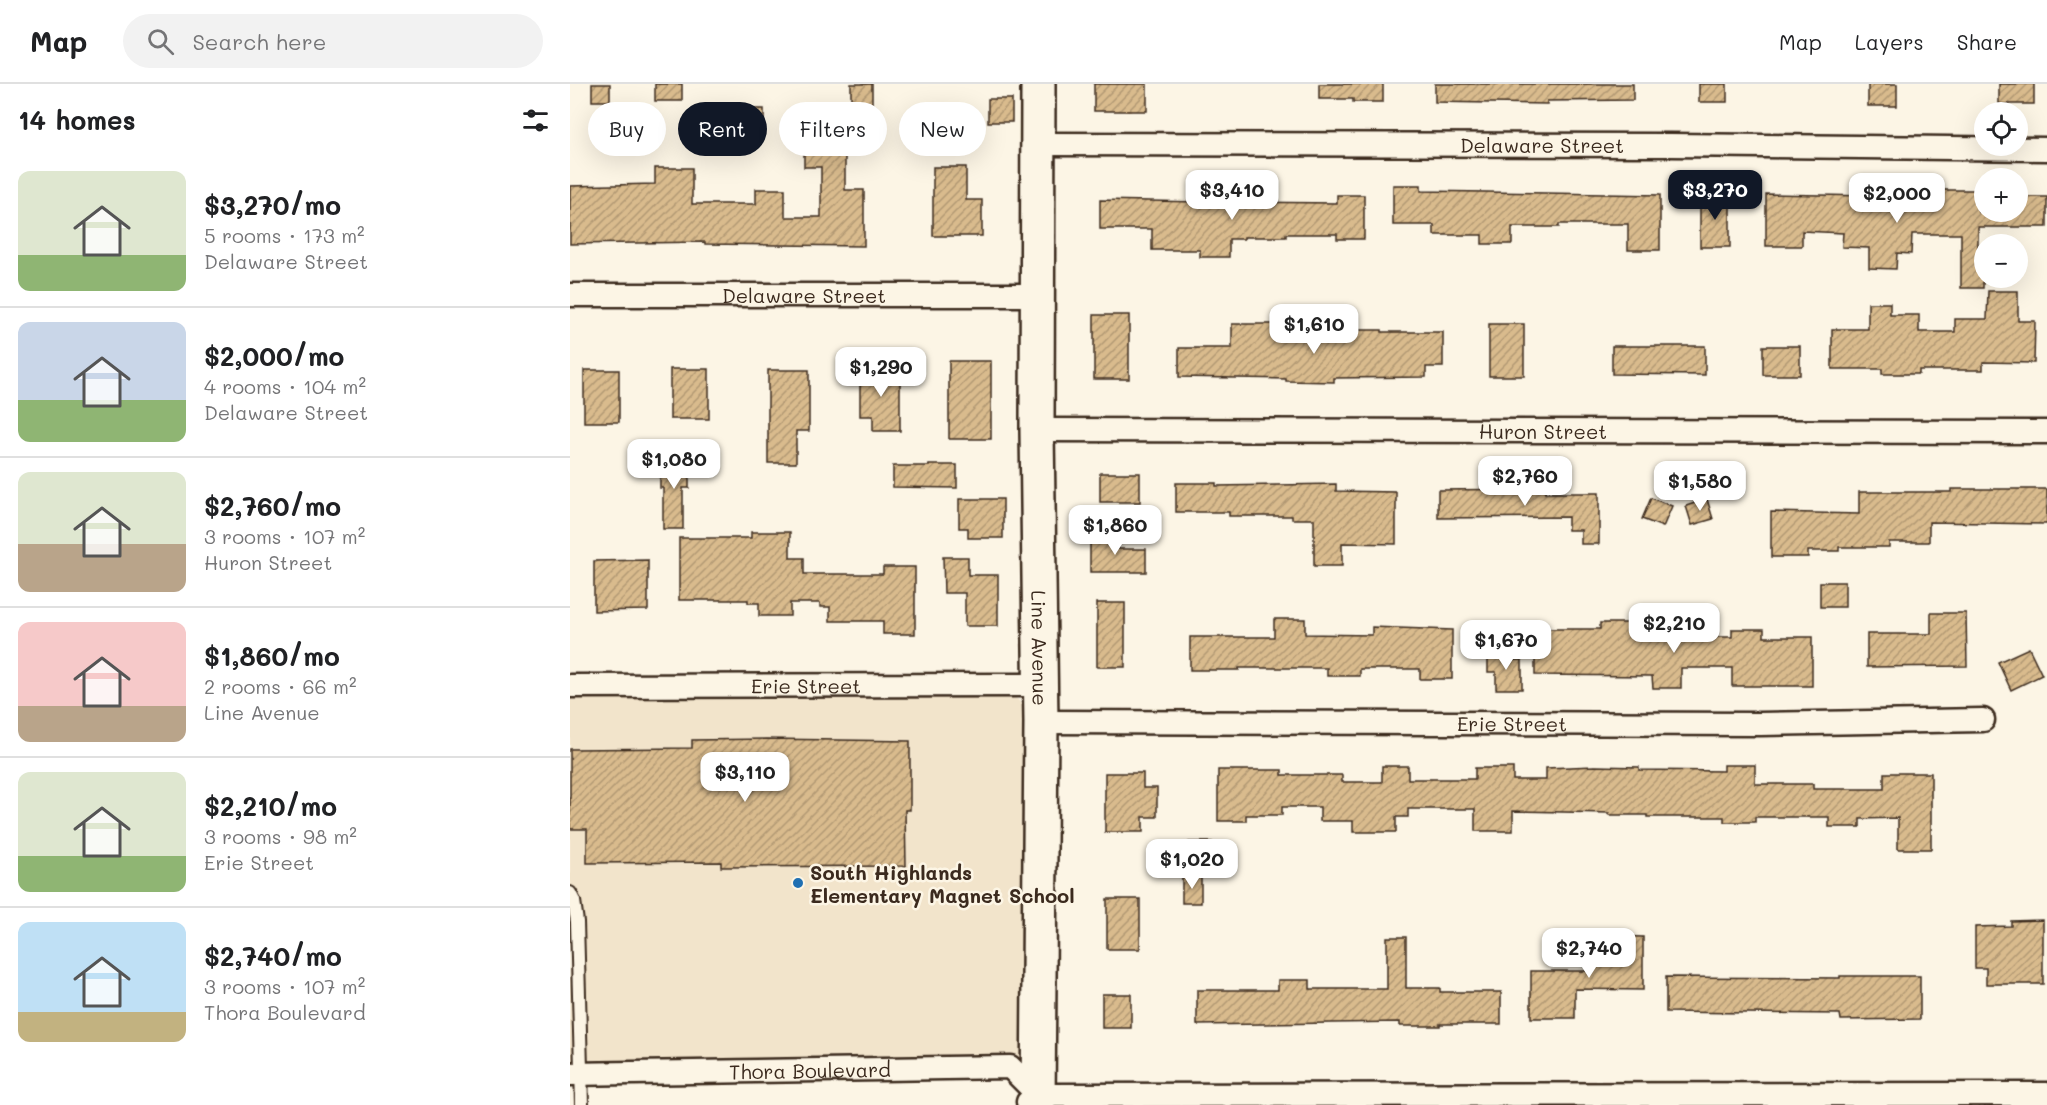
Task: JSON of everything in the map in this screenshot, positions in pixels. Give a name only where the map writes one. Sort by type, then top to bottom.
[{"type":"main road","name":"Line Avenue","points":[[1033,1102],[1041,722],[1037,430],[1038,84]]},
{"type":"street","name":"Delaware Street","points":[[1038,144],[1682,145],[2047,149]]},
{"type":"street","name":"Delaware Street","points":[[570,295],[1038,295]]},
{"type":"street","name":"Huron Street","points":[[1037,430],[2047,432]]},
{"type":"street","name":"Erie Street","points":[[570,686],[1040,685]]},
{"type":"street","name":"Erie Street","points":[[1041,722],[1760,724],[1983,720]]},
{"type":"street","name":"Thora Boulevard","points":[[575,1074],[1010,1067],[1033,1102]]},
{"type":"street","points":[[1033,1102],[2047,1094]]},
{"type":"lane","points":[[570,893],[574,901],[577,922],[575,1074],[582,1105]]},
{"type":"shaded area","name":"South Highlands Elementary Magnet School","points":[[570,696],[1010,697],[1017,699],[1027,710],[1025,1060],[1021,1063],[570,1061]]},
{"type":"building","points":[[592,84],[610,84],[610,101],[592,101]]},
{"type":"building","points":[[655,84],[682,84],[682,101],[655,101]]},
{"type":"building","points":[[851,84],[872,84],[872,102],[851,102]]},
{"type":"building","points":[[1094,84],[1147,84],[1147,111],[1094,111]]},
{"type":"building","points":[[1319,84],[1383,84],[1383,102],[1319,99]]},
{"type":"building","points":[[1435,84],[1633,84],[1633,100],[1547,101],[1547,104],[1435,102]]},
{"type":"building","points":[[1699,84],[1727,84],[1727,102],[1699,102]]},
{"type":"building","points":[[1868,84],[1897,84],[1897,106],[1868,106]]},
{"type":"building","points":[[1999,84],[2034,84],[2034,104],[1999,102]]},
{"type":"building","points":[[988,99],[1012,99],[1012,122],[988,122]]},
{"type":"building","points":[[804,156],[845,156],[845,190],[864,190],[864,246],[705,244],[705,242],[570,244],[570,186],[655,184],[655,168],[692,168],[692,204],[756,204],[756,189],[785,189],[785,217],[821,217],[821,167],[804,167]]},
{"type":"building","points":[[933,167],[966,167],[966,200],[982,200],[982,236],[933,236]]},
{"type":"building","points":[[1393,185],[1421,185],[1421,191],[1660,195],[1660,250],[1628,250],[1628,224],[1512,227],[1512,244],[1482,244],[1482,235],[1434,235],[1434,225],[1393,225]]},
{"type":"building","points":[[1929,190],[1974,190],[1974,222],[2028,222],[2028,197],[2047,197],[2047,227],[1978,227],[1978,234],[1974,234],[1974,288],[1961,288],[1961,234],[1912,234],[1911,254],[1897,253],[1896,269],[1869,268],[1869,248],[1842,247],[1843,233],[1802,231],[1802,246],[1766,246],[1766,194],[1867,196],[1867,207],[1905,209],[1906,193],[1929,194]]},
{"type":"building","points":[[1337,195],[1364,195],[1364,239],[1337,239],[1337,234],[1244,237],[1244,239],[1229,239],[1229,257],[1200,257],[1200,250],[1152,250],[1152,229],[1100,229],[1100,200],[1200,202],[1200,197],[1244,197],[1244,202],[1337,203]]},
{"type":"building","points":[[1700,195],[1730,195],[1730,247],[1700,247]]},
{"type":"building","points":[[1988,291],[2018,291],[2018,321],[2035,321],[2034,363],[1983,362],[1983,370],[1919,370],[1919,374],[1882,374],[1882,369],[1832,369],[1832,329],[1868,329],[1868,303],[1890,303],[1890,315],[1919,315],[1919,332],[1955,332],[1955,319],[1987,319]]},
{"type":"building","points":[[1094,315],[1129,315],[1129,379],[1094,379]]},
{"type":"building","points":[[1287,322],[1311,323],[1311,339],[1349,340],[1349,330],[1443,332],[1443,367],[1426,367],[1426,377],[1334,378],[1334,382],[1179,377],[1179,348],[1232,348],[1232,324],[1287,324]]},
{"type":"building","points":[[1489,324],[1524,324],[1524,376],[1489,376]]},
{"type":"building","points":[[1612,346],[1705,346],[1705,375],[1612,374]]},
{"type":"building","points":[[1763,346],[1800,346],[1800,375],[1763,375]]},
{"type":"building","points":[[949,361],[991,361],[991,439],[949,439]]},
{"type":"building","points":[[670,369],[709,369],[709,419],[670,419]]},
{"type":"building","points":[[860,369],[900,369],[900,431],[873,431],[873,416],[860,416]]},
{"type":"building","points":[[584,370],[619,370],[619,422],[584,422]]},
{"type":"building","points":[[768,370],[809,370],[809,431],[796,431],[796,463],[768,463]]},
{"type":"building","points":[[660,457],[689,457],[689,488],[683,488],[683,529],[663,529]]},
{"type":"building","points":[[957,465],[957,488],[893,487],[893,466]]},
{"type":"building","points":[[1100,473],[1140,473],[1140,502],[1100,502]]},
{"type":"building","points":[[1176,483],[1216,483],[1216,486],[1336,484],[1336,491],[1396,492],[1396,544],[1342,543],[1342,566],[1314,566],[1314,519],[1292,519],[1292,516],[1229,516],[1229,512],[1176,512]]},
{"type":"building","points":[[1545,489],[1545,493],[1599,493],[1599,544],[1581,544],[1581,530],[1568,530],[1568,517],[1438,518],[1438,490]]},
{"type":"building","points":[[1951,489],[2047,489],[2047,524],[1929,522],[1929,542],[1889,542],[1889,547],[1839,547],[1839,551],[1808,551],[1808,557],[1771,557],[1771,512],[1859,514],[1859,492],[1951,492]]},
{"type":"building","points":[[1651,498],[1672,506],[1663,527],[1642,519]]},
{"type":"building","points":[[959,499],[1003,499],[1003,538],[968,538],[968,528],[959,528]]},
{"type":"building","points":[[1707,499],[1713,519],[1692,525],[1686,506]]},
{"type":"building","points":[[751,532],[790,532],[790,558],[804,558],[804,574],[883,574],[883,567],[915,567],[915,634],[883,634],[883,621],[830,621],[830,607],[820,607],[820,603],[790,603],[790,616],[759,616],[759,603],[748,603],[748,600],[679,600],[679,538],[751,538]]},
{"type":"building","points":[[1090,534],[1118,534],[1118,549],[1146,549],[1146,572],[1090,572]]},
{"type":"building","points":[[943,557],[968,557],[968,575],[998,575],[998,626],[965,626],[965,593],[944,593]]},
{"type":"building","points":[[648,560],[648,610],[594,611],[594,561]]},
{"type":"building","points":[[1820,582],[1845,582],[1845,607],[1820,607]]},
{"type":"building","points":[[1097,603],[1125,603],[1125,667],[1097,667]]},
{"type":"building","points":[[1931,613],[1966,613],[1967,666],[1867,667],[1867,634],[1931,634]]},
{"type":"building","points":[[1680,614],[1681,637],[1732,637],[1732,629],[1764,629],[1764,637],[1812,637],[1812,686],[1732,686],[1732,668],[1681,668],[1681,688],[1653,688],[1652,676],[1535,675],[1535,642],[1547,642],[1547,629],[1600,629],[1600,623],[1640,623],[1640,615]]},
{"type":"building","points":[[1274,619],[1305,619],[1305,634],[1372,635],[1372,627],[1452,630],[1452,679],[1420,679],[1420,669],[1360,669],[1360,676],[1327,676],[1327,668],[1190,670],[1190,637],[1274,637]]},
{"type":"building","points":[[2029,648],[2042,675],[2011,690],[1998,662]]},
{"type":"building","points":[[1488,653],[1506,653],[1506,660],[1522,660],[1522,689],[1496,689],[1496,672],[1488,672]]},
{"type":"building","points":[[692,740],[910,741],[910,810],[905,810],[906,866],[721,867],[721,862],[587,863],[587,829],[570,829],[570,749],[692,748]]},
{"type":"building","points":[[1724,765],[1755,765],[1755,784],[1813,784],[1813,789],[1884,789],[1884,773],[1931,773],[1931,849],[1898,849],[1898,818],[1860,819],[1860,827],[1829,827],[1829,817],[1755,817],[1755,822],[1724,822],[1724,817],[1647,817],[1647,815],[1609,815],[1609,813],[1513,811],[1513,831],[1475,831],[1475,809],[1408,809],[1408,817],[1396,817],[1396,832],[1353,832],[1353,821],[1320,821],[1320,807],[1282,807],[1282,815],[1246,815],[1246,821],[1218,821],[1218,770],[1282,770],[1282,775],[1342,775],[1342,782],[1382,782],[1382,766],[1408,766],[1408,779],[1475,779],[1475,768],[1513,768],[1513,780],[1546,780],[1546,768],[1595,766],[1639,767],[1639,770],[1724,771]]},
{"type":"building","points":[[1105,773],[1143,773],[1143,788],[1157,788],[1157,817],[1143,817],[1143,832],[1105,832]]},
{"type":"building","points":[[1189,842],[1212,842],[1212,864],[1189,864]]},
{"type":"building","points":[[1182,876],[1201,876],[1201,903],[1182,903]]},
{"type":"building","points":[[1107,899],[1140,899],[1140,949],[1107,949]]},
{"type":"building","points":[[2043,920],[2043,984],[1986,984],[1986,968],[1975,968],[1975,927],[2011,926],[2011,921]]},
{"type":"building","points":[[1604,936],[1643,937],[1643,990],[1575,989],[1575,1018],[1531,1018],[1531,971],[1587,971],[1587,965],[1603,965]]},
{"type":"building","points":[[1387,937],[1406,937],[1406,988],[1440,988],[1440,992],[1501,992],[1501,1024],[1400,1026],[1400,1022],[1197,1025],[1197,990],[1278,990],[1278,980],[1310,980],[1310,989],[1387,989]]},
{"type":"building","points":[[1840,976],[1920,976],[1920,1019],[1841,1020],[1840,1014],[1666,1012],[1666,977],[1840,978]]},
{"type":"building","points":[[1102,994],[1131,994],[1131,1028],[1102,1028]]},
{"type":"place","name":"South Highlands Elementary Magnet School","points":[[798,883]]}]
